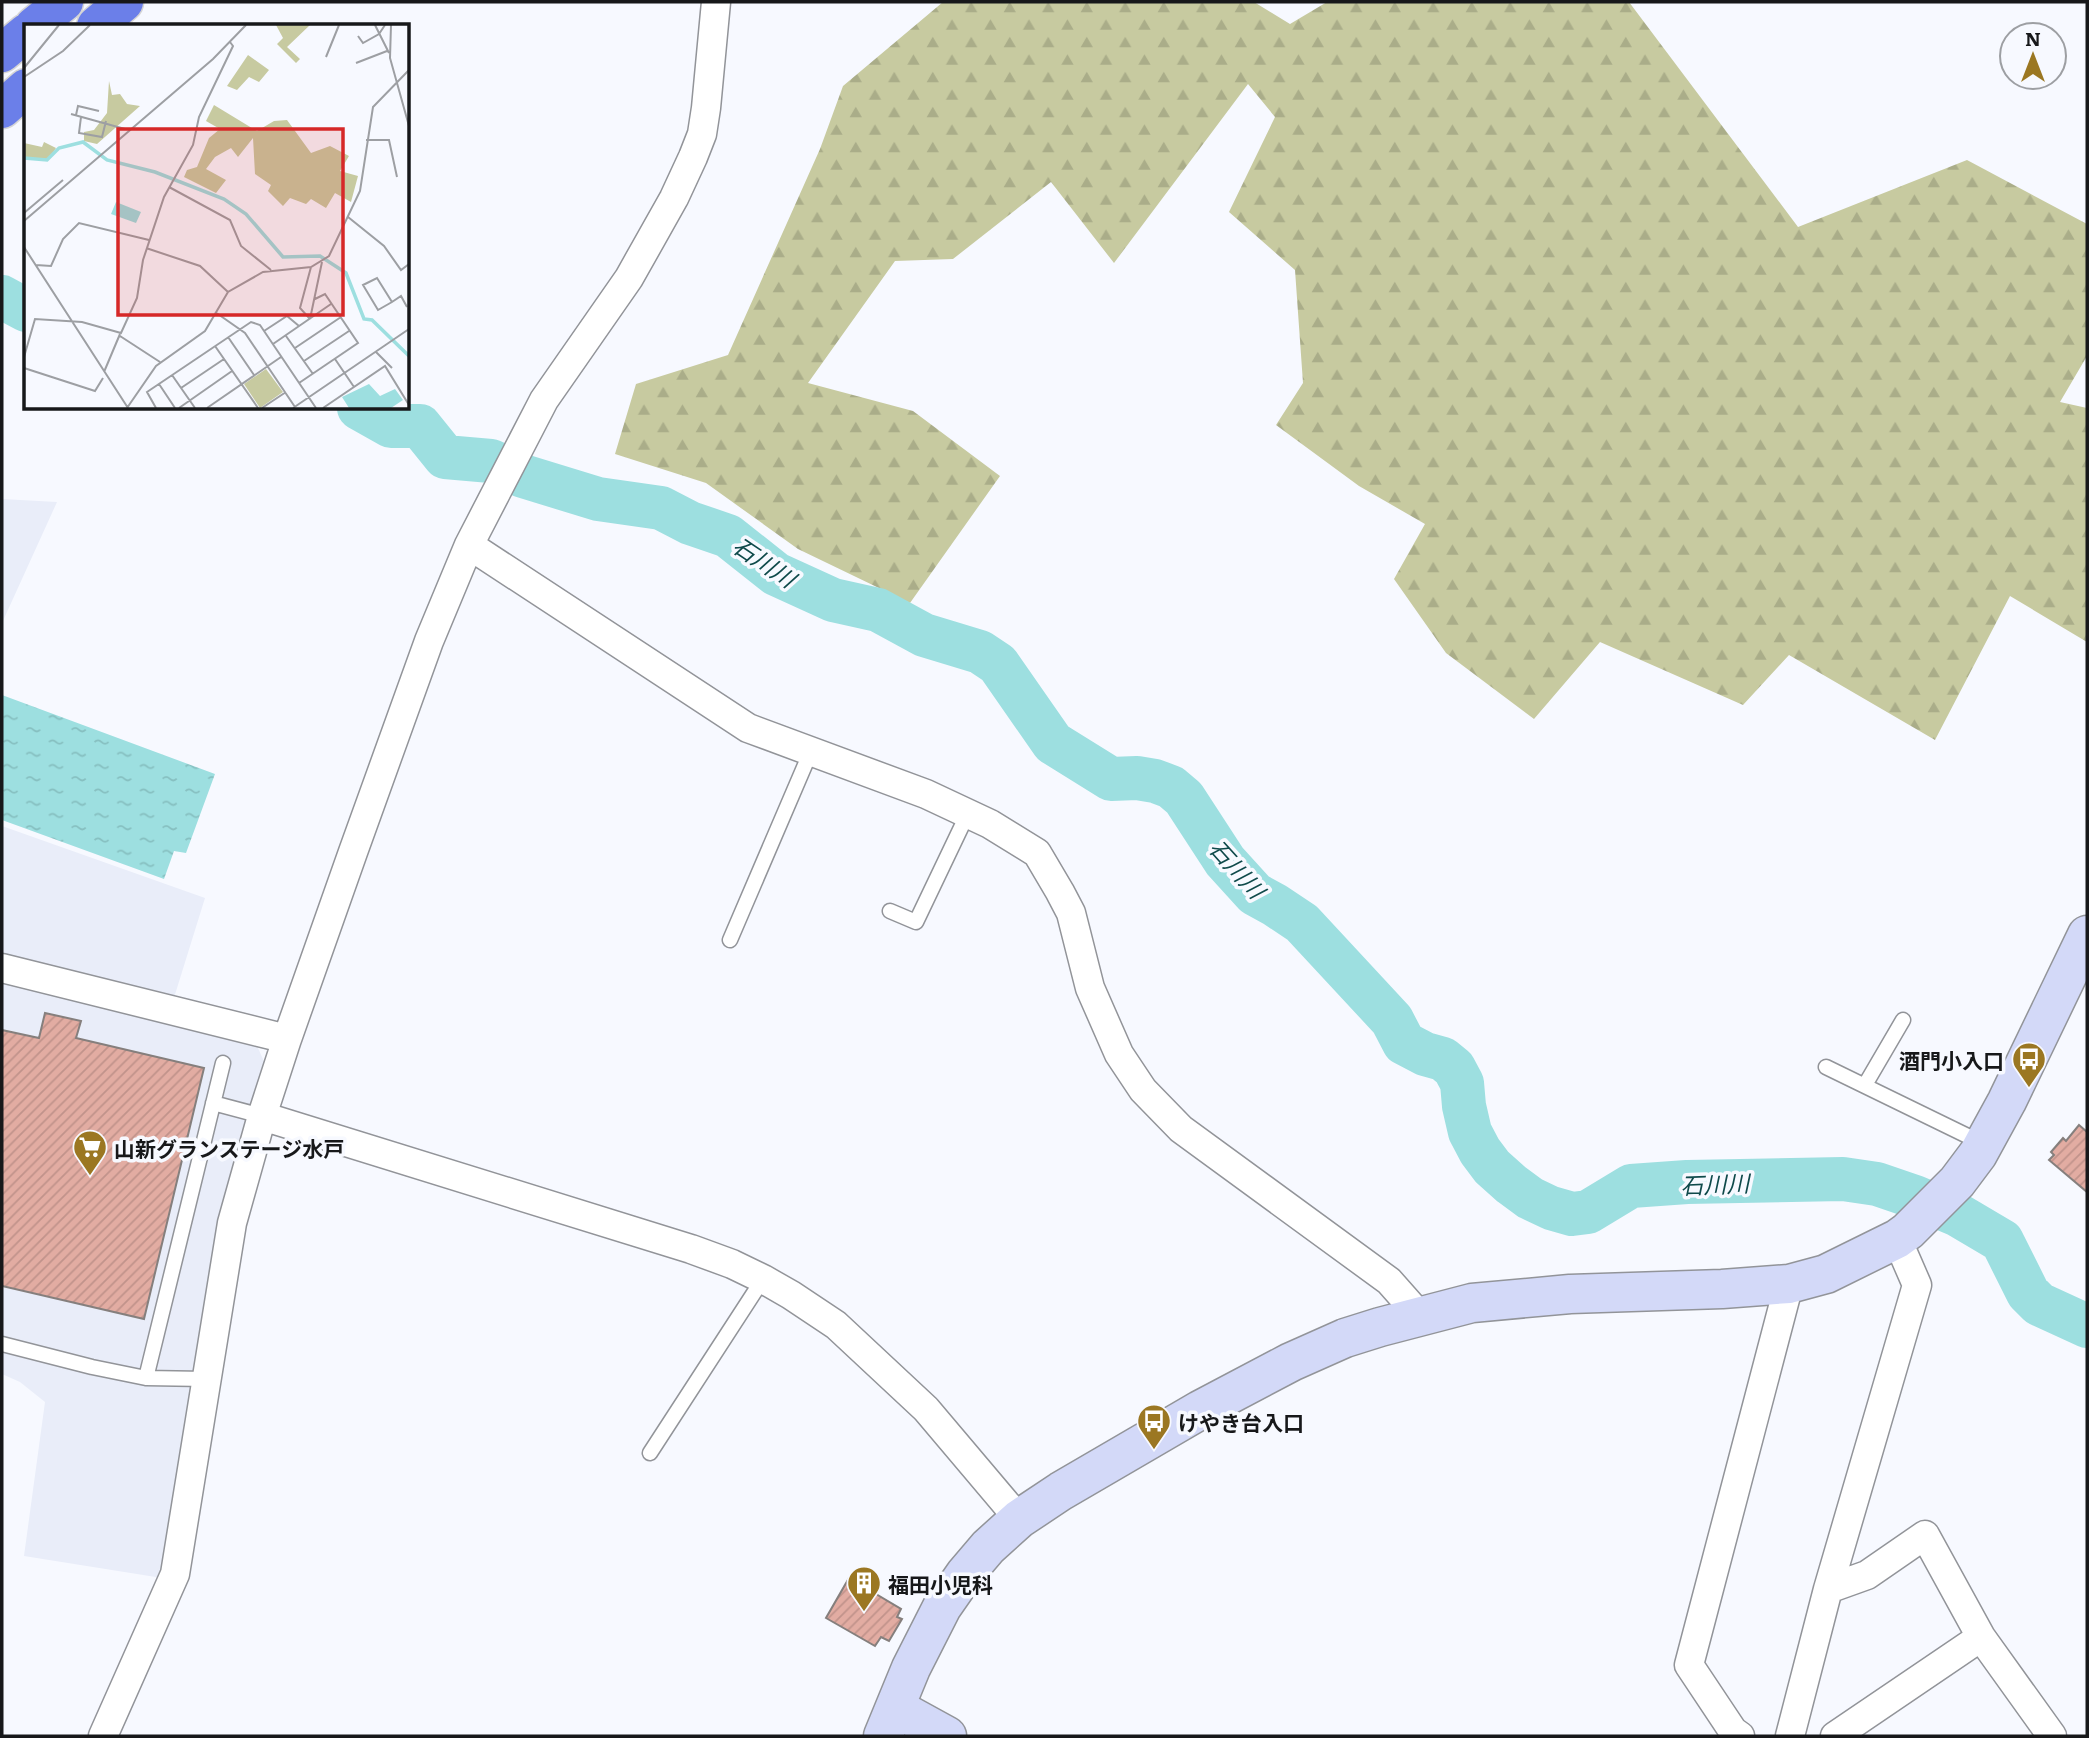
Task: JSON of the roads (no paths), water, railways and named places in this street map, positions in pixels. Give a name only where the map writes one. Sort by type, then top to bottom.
[{"type":"highway","points":[[98,24],[124,2]]},
{"type":"highway","points":[[2,53],[24,35]]},
{"type":"highway","points":[[2,109],[24,90]]},
{"type":"street","points":[[103,1736],[175,1574],[232,1223],[287,1039],[429,641],[469,545],[544,400],[629,278],[674,198],[693,157],[702,134],[706,108],[716,2]]},
{"type":"street","points":[[469,545],[748,728],[926,794],[990,824],[1037,853],[1071,913],[1090,988],[1119,1055],[1143,1090],[1181,1129],[1390,1282],[1420,1316]]},
{"type":"street","points":[[947,1736],[889,1722],[916,1656],[942,1607],[988,1547],[1019,1519],[1061,1491],[1200,1410],[1291,1362],[1345,1338],[1472,1303],[1519,1297],[1789,1284],[1826,1274],[1903,1235],[1957,1182],[1983,1144],[2007,1101],[2087,934]]},
{"type":"street","points":[[2,968],[287,1039]]},
{"type":"street","points":[[262,1116],[691,1249],[733,1264],[763,1279],[836,1325],[926,1409],[1019,1519]]},
{"type":"street","points":[[1790,1736],[1828,1589],[1917,1285],[1903,1235]]},
{"type":"street","points":[[1740,1736],[1733,1731],[1689,1665],[1789,1284]]},
{"type":"street","points":[[1828,1589],[1867,1575],[1925,1535],[1982,1637],[2052,1736]]},
{"type":"street","points":[[1835,1736],[1982,1637]]},
{"type":"lane","points":[[730,940],[811,751]]},
{"type":"lane","points":[[890,911],[916,922],[968,813]]},
{"type":"lane","points":[[1865,1086],[1903,1020]]},
{"type":"lane","points":[[146,1378],[223,1063]]},
{"type":"lane","points":[[1826,1067],[1983,1144]]},
{"type":"lane","points":[[213,1103],[262,1116]]},
{"type":"lane","points":[[649,1453],[763,1279]]},
{"type":"lane","points":[[2,1344],[146,1378],[206,1379]]},
{"type":"water","points":[[2,695],[215,774],[186,853],[174,851],[164,879],[2,820]]},
{"type":"waterway","name":"石川川","points":[[2,297],[24,309]]},
{"type":"waterway","name":"石川川","points":[[363,410],[391,426],[420,426],[445,457],[491,461],[523,476],[598,499],[661,508],[690,523],[728,536],[776,574],[833,600],[878,610],[924,635],[980,652],[998,664],[1053,743],[1111,779],[1137,778],[1155,781],[1171,787],[1184,798],[1225,861],[1255,894],[1302,923],[1392,1020],[1404,1043],[1425,1054],[1443,1059],[1454,1068],[1462,1083],[1470,1132],[1480,1151],[1492,1167],[1530,1198],[1572,1214],[1588,1212],[1631,1186],[1687,1182],[1843,1179],[1877,1184],[1958,1215],[2002,1241],[2028,1293],[2039,1304],[2087,1326]]},
{"type":"place","name":"酒門小入口","points":[[2029,1089]]},
{"type":"place","name":"山新グランステージ水戸","points":[[90,1177]]},
{"type":"place","name":"けやき台入口","points":[[1154,1451]]},
{"type":"place","name":"福田小児科","points":[[864,1613]]}]
